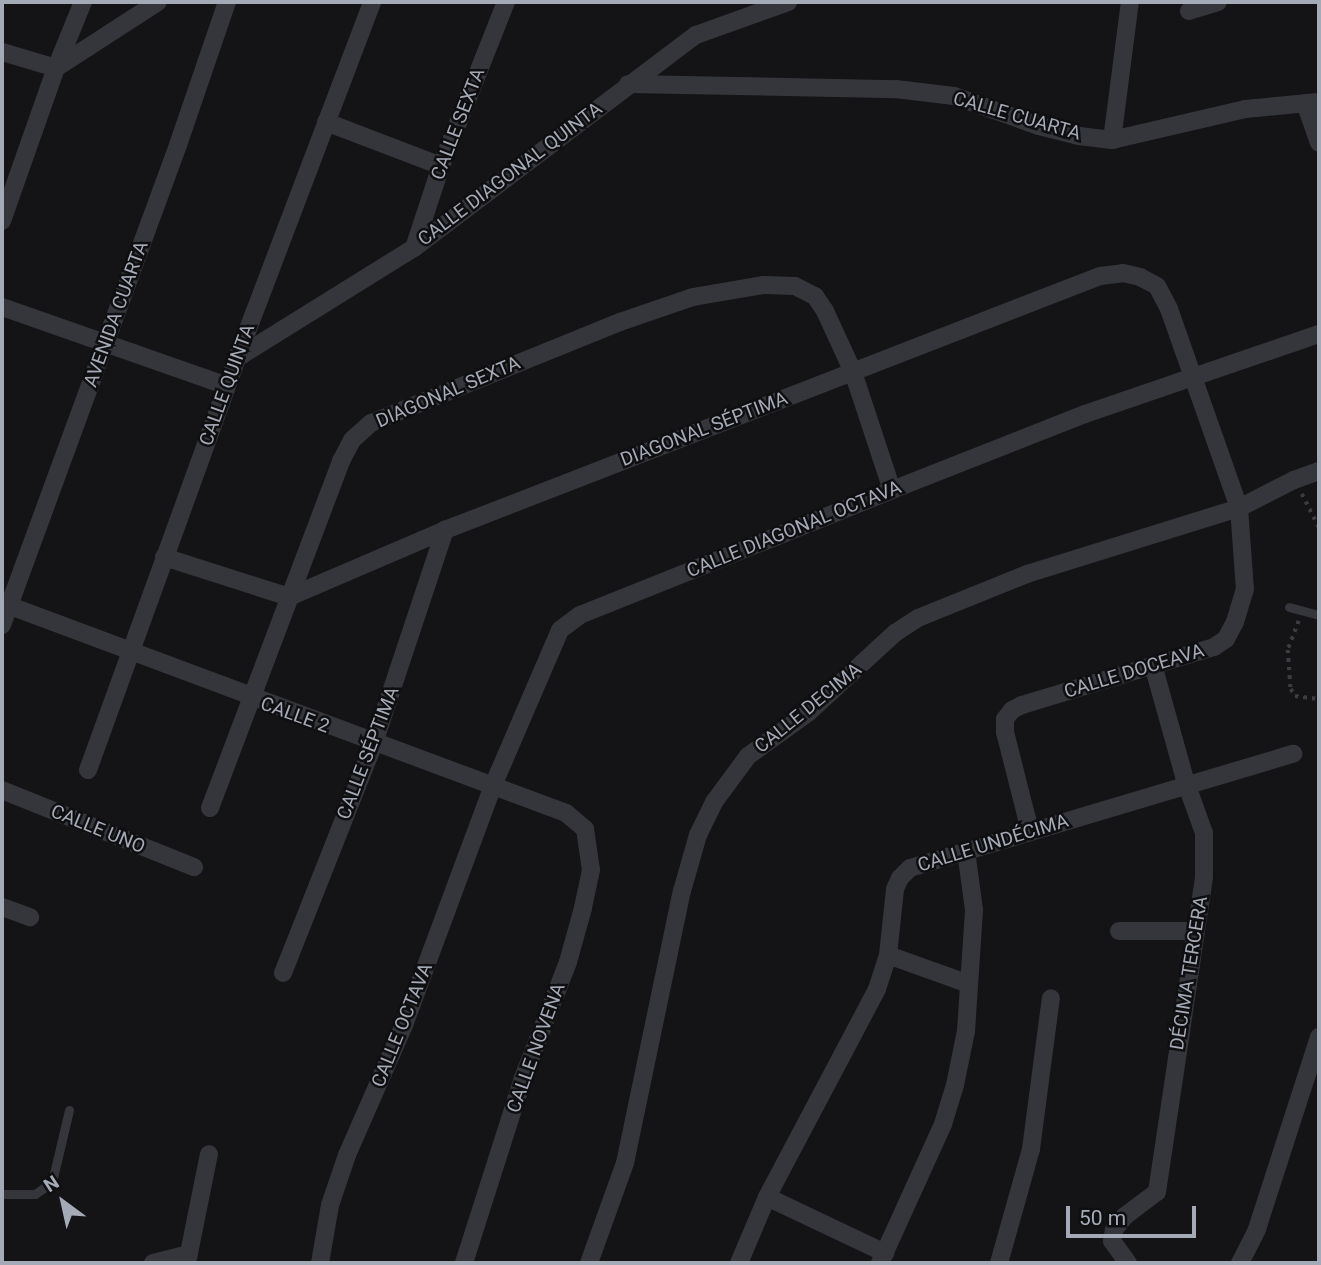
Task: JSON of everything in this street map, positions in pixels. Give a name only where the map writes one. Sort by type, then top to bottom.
[{"type":"street","points":[[2,221],[56,68],[83,2]]},
{"type":"street","points":[[2,52],[56,68],[158,2]]},
{"type":"street","name":"AVENIDA CUARTA","points":[[2,625],[6,605],[178,145],[227,2]]},
{"type":"street","name":"CALLE QUINTA","points":[[88,770],[237,358],[372,2]]},
{"type":"street","name":"CALLE SEXTA","points":[[414,247],[441,166],[506,2]]},
{"type":"street","name":"CALLE DIAGONAL QUINTA","points":[[237,358],[414,247],[696,35],[788,2]]},
{"type":"street","points":[[1112,140],[1130,2]]},
{"type":"street","points":[[1189,11],[1218,2]]},
{"type":"street","name":"CALLE CUARTA","points":[[628,84],[896,89],[954,96],[1039,126],[1079,136],[1112,140],[1245,110],[1312,103]]},
{"type":"street","points":[[1312,103],[1319,143]]},
{"type":"street","points":[[326,122],[441,166]]},
{"type":"street","name":"DIAGONAL SÉPTIMA","points":[[289,597],[445,530],[1100,276],[1124,272]]},
{"type":"street","name":"CALLE DOCEAVA","points":[[1030,831],[1005,732],[1005,719],[1022,705],[1204,651],[1226,639],[1235,622],[1245,589],[1239,508],[1169,309],[1157,286],[1124,272]]},
{"type":"street","name":"DIAGONAL SEXTA","points":[[210,808],[341,461],[352,440],[371,423],[620,322],[693,297],[764,285],[795,286],[806,289],[815,296],[853,372],[892,490]]},
{"type":"street","points":[[2,307],[227,386]]},
{"type":"street","name":"CALLE DIAGONAL OCTAVA","points":[[492,788],[547,654],[560,631],[580,615],[1086,415],[1319,334]]},
{"type":"street","name":"CALLE DECIMA","points":[[589,1263],[625,1163],[682,891],[698,835],[714,802],[748,756],[809,712],[895,633],[918,618],[1027,574],[1239,508],[1294,480],[1319,471]]},
{"type":"street","name":"CALLE SÉPTIMA","points":[[283,973],[374,743],[445,530]]},
{"type":"street","points":[[164,557],[289,597]]},
{"type":"street","name":"CALLE 2","points":[[6,605],[252,699],[566,813],[585,829]]},
{"type":"street","name":"DÉCIMA TERCERA","points":[[1128,1263],[1112,1241],[1114,1230],[1125,1216],[1157,1192],[1204,877],[1204,833],[1186,783],[1153,664]]},
{"type":"street","name":"CALLE UNDÉCIMA","points":[[739,1263],[767,1196],[877,989],[888,955],[900,878],[910,869],[966,850],[1186,783],[1293,754]]},
{"type":"street","name":"CALLE OCTAVA","points":[[320,1263],[330,1205],[347,1155],[404,1025],[492,788]]},
{"type":"street","name":"CALLE UNO","points":[[2,790],[194,867]]},
{"type":"street","name":"CALLE NOVENA","points":[[464,1263],[523,1078],[568,962],[591,870],[585,829]]},
{"type":"street","points":[[767,1196],[882,1258],[943,1124],[966,1031],[974,910],[966,850]]},
{"type":"street","points":[[2,907],[30,918]]},
{"type":"street","points":[[1119,931],[1195,931]]},
{"type":"street","points":[[888,955],[969,984]]},
{"type":"street","points":[[999,1263],[1031,1149],[1051,998]]},
{"type":"street","points":[[1240,1263],[1257,1229],[1319,1037]]},
{"type":"street","points":[[153,1263],[188,1258],[209,1154]]},
{"type":"lane","points":[[1289,607],[1319,615]]},
{"type":"lane","points":[[2,1194],[35,1195],[52,1182],[69,1110]]},
{"type":"path","points":[[1294,480],[1319,527]]},
{"type":"path","points":[[1302,612],[1288,650],[1291,689],[1295,696],[1319,699]]}]
